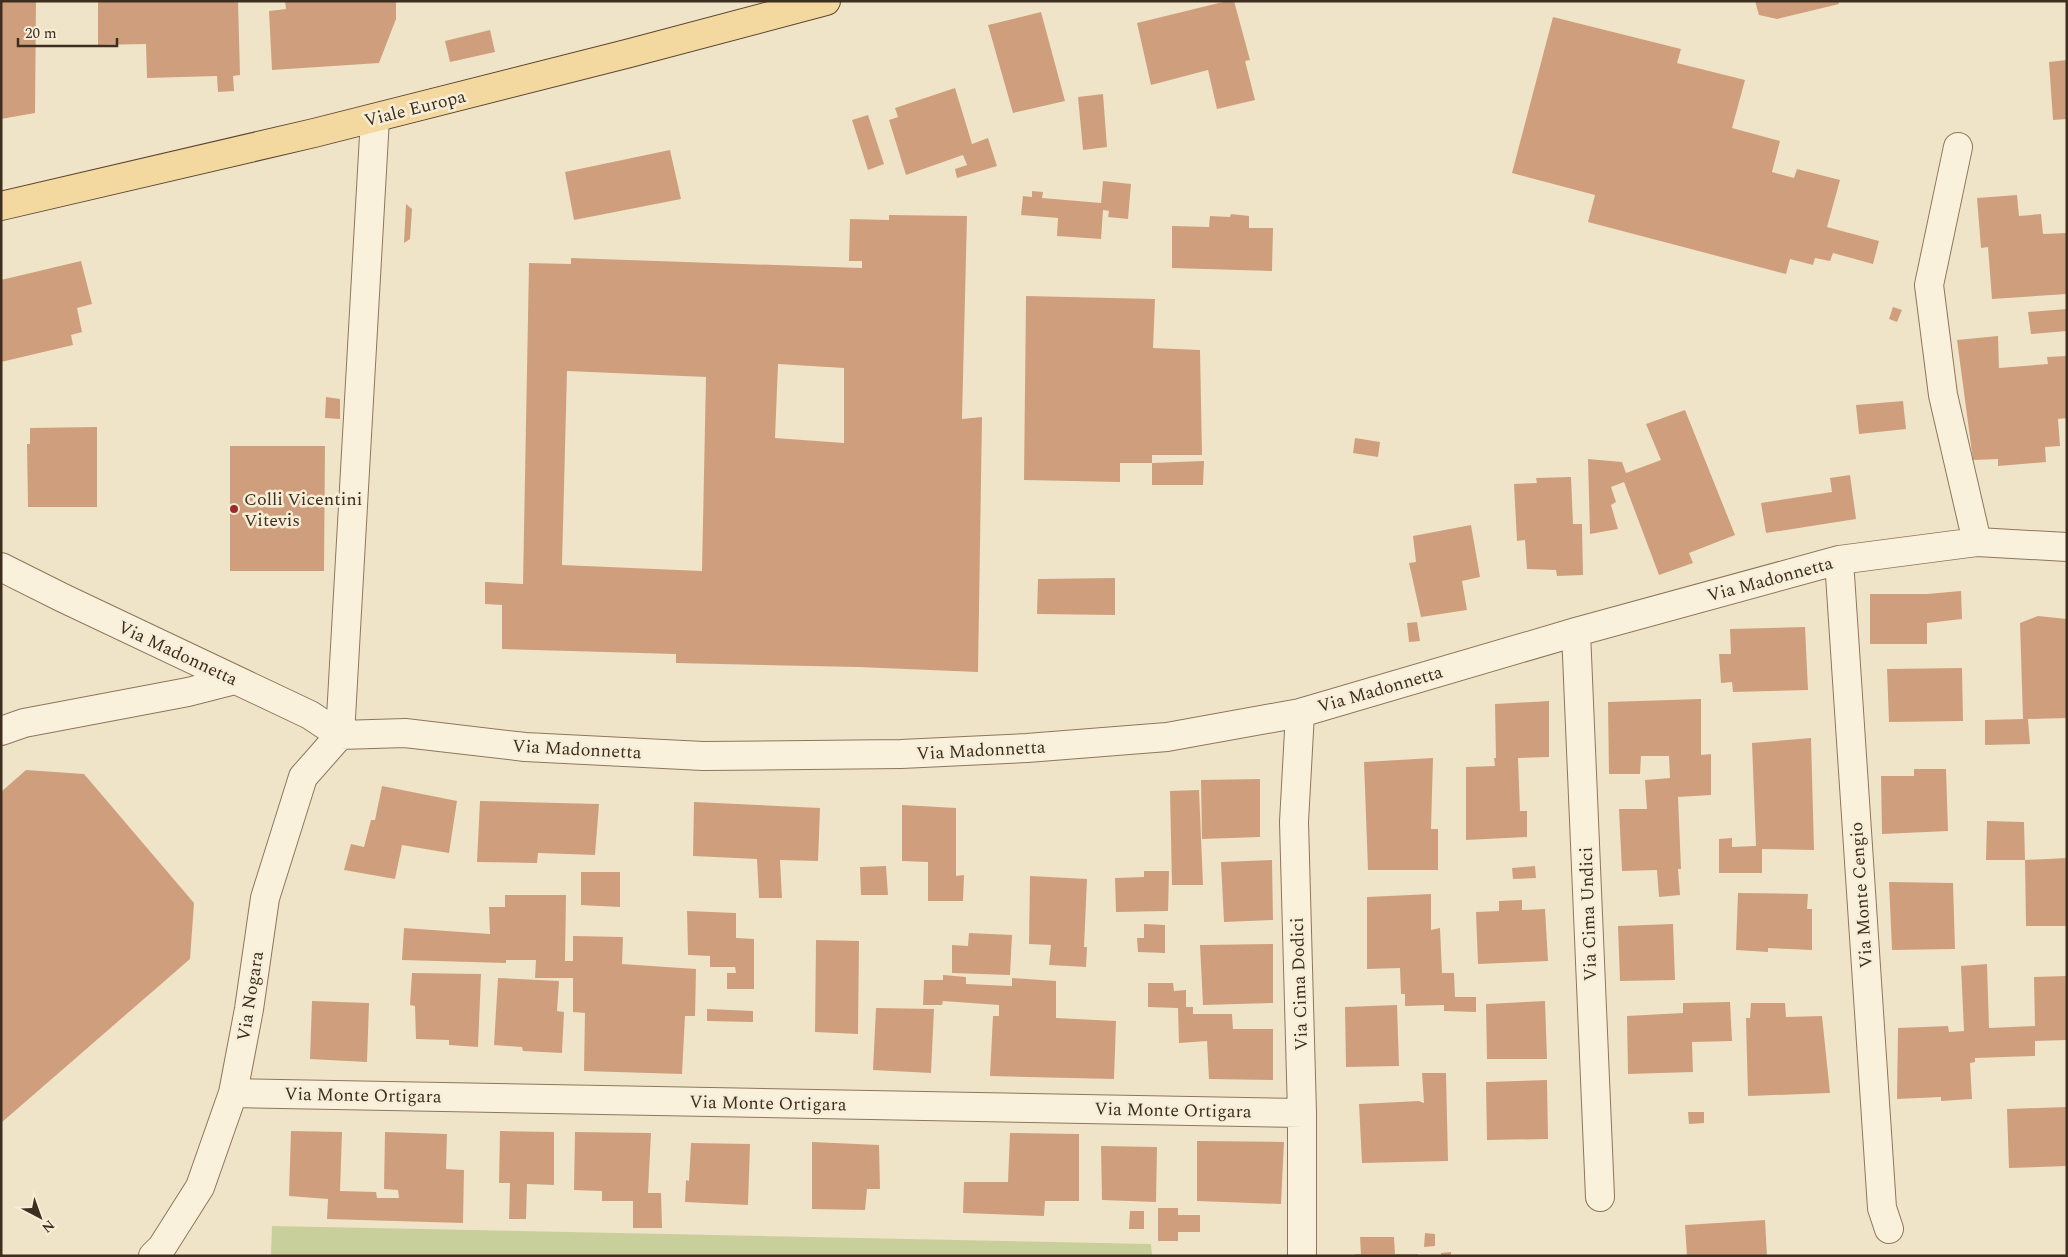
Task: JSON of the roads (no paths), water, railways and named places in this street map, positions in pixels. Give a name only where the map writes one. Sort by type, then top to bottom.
[{"type":"main road","name":"Viale Europa","points":[[1,206],[374,118],[640,51],[826,1]]},
{"type":"street","points":[[340,735],[374,118]]},
{"type":"street","points":[[1958,148],[1929,285],[1943,395],[1978,542]]},
{"type":"street","name":"Via Madonnetta","points":[[1,567],[310,715],[340,735],[405,733],[525,748],[703,756],[901,754],[1027,748],[1168,737],[1300,713],[1576,632],[1839,560],[1978,542],[2067,547]]},
{"type":"street","name":"Via Monte Cengio","points":[[1839,560],[1882,1208],[1889,1229]]},
{"type":"street","name":"Via Cima Undici","points":[[1576,632],[1600,1197]]},
{"type":"street","points":[[9,726],[188,692],[235,680]]},
{"type":"street","name":"Via Cima Dodici","points":[[1300,713],[1294,822],[1302,1113],[1302,1256]]},
{"type":"street","name":"Via Nogara","points":[[153,1256],[162,1247],[200,1187],[233,1093],[265,898],[303,777],[340,735]]},
{"type":"street","name":"Via Monte Ortigara","points":[[233,1093],[1302,1113]]},
{"type":"place","name":"Colli Vicentini Vitevis","points":[[234,509]]}]
